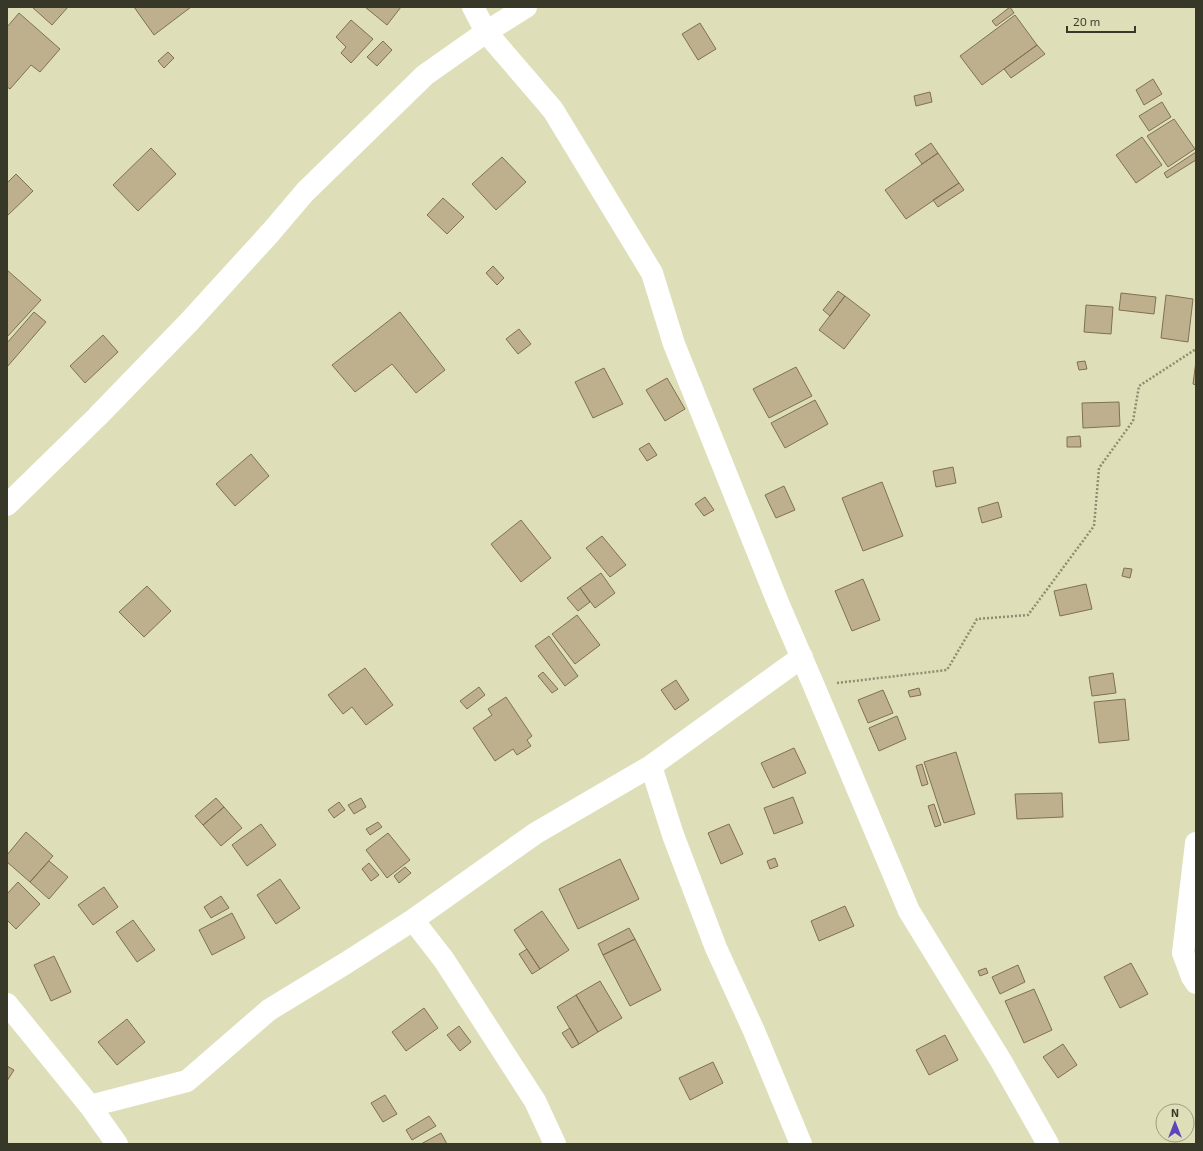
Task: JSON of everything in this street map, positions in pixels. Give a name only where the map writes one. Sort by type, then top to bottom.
[{"type":"street","points":[[473,7],[486,32],[553,110],[652,273],[674,344],[779,606],[802,657],[908,911],[1001,1061],[1048,1144]]},
{"type":"street","points":[[7,505],[97,417],[189,322],[316,182],[425,75],[486,32],[526,7]]},
{"type":"street","points":[[90,1106],[187,1081],[269,1010],[413,920],[536,833],[651,766],[802,657]]},
{"type":"street","points":[[651,766],[673,835],[714,941],[754,1031],[801,1144]]},
{"type":"street","points":[[1196,843],[1183,953],[1192,977],[1196,983]]},
{"type":"street","points":[[413,920],[444,960],[535,1101],[555,1144]]},
{"type":"street","points":[[7,1004],[90,1106],[117,1144]]},
{"type":"path","points":[[814,686],[947,670],[976,619],[1028,615],[1094,526],[1099,468],[1133,421],[1139,386],[1196,349]]},
{"type":"building","points":[[32,7],[68,7],[52,25]]},
{"type":"building","points":[[134,7],[191,7],[154,35]]},
{"type":"building","points":[[365,7],[401,7],[387,25]]},
{"type":"building","points":[[1010,7],[1014,13],[996,26],[992,21]]},
{"type":"building","points":[[19,13],[60,49],[40,72],[31,65],[10,89],[7,87],[7,27]]},
{"type":"building","points":[[1015,15],[1037,45],[982,85],[960,56]]},
{"type":"building","points":[[351,20],[373,39],[351,63],[341,53],[346,47],[336,37]]},
{"type":"building","points":[[700,23],[716,49],[698,60],[682,34]]},
{"type":"building","points":[[383,41],[392,50],[377,66],[367,57]]},
{"type":"building","points":[[1037,45],[1045,54],[1011,78],[1004,69]]},
{"type":"building","points":[[168,52],[174,58],[164,68],[158,61]]},
{"type":"building","points":[[1153,79],[1162,94],[1144,105],[1136,90]]},
{"type":"building","points":[[930,92],[932,102],[916,106],[914,96]]},
{"type":"building","points":[[1162,102],[1171,117],[1149,131],[1139,116]]},
{"type":"building","points":[[1174,119],[1195,149],[1168,167],[1147,136]]},
{"type":"building","points":[[1142,137],[1162,165],[1136,183],[1116,155]]},
{"type":"building","points":[[931,143],[938,153],[922,164],[915,154]]},
{"type":"building","points":[[151,148],[176,174],[138,211],[113,185]]},
{"type":"building","points":[[1196,152],[1196,160],[1167,178],[1164,173]]},
{"type":"building","points":[[938,153],[959,183],[906,219],[885,190]]},
{"type":"building","points":[[502,157],[526,182],[496,210],[472,184]]},
{"type":"building","points":[[16,174],[33,191],[7,216],[7,183]]},
{"type":"building","points":[[959,183],[964,190],[938,207],[933,200]]},
{"type":"building","points":[[443,198],[464,217],[447,234],[427,215]]},
{"type":"building","points":[[493,266],[504,278],[497,285],[486,273]]},
{"type":"building","points":[[7,270],[41,300],[7,337]]},
{"type":"building","points":[[838,291],[845,296],[830,316],[823,310]]},
{"type":"building","points":[[1121,293],[1156,297],[1154,314],[1119,310]]},
{"type":"building","points":[[1166,295],[1193,299],[1188,342],[1161,338]]},
{"type":"building","points":[[845,296],[870,315],[844,349],[819,330]]},
{"type":"building","points":[[1086,305],[1113,307],[1111,334],[1084,332]]},
{"type":"building","points":[[34,312],[46,322],[7,367],[7,343]]},
{"type":"building","points":[[400,312],[445,370],[416,393],[392,364],[355,392],[332,365]]},
{"type":"building","points":[[519,329],[531,344],[518,354],[506,339]]},
{"type":"building","points":[[103,335],[118,352],[85,383],[70,366]]},
{"type":"building","points":[[1085,361],[1087,369],[1079,370],[1077,362]]},
{"type":"building","points":[[1196,361],[1196,385],[1193,384]]},
{"type":"building","points":[[796,367],[812,396],[769,418],[753,389]]},
{"type":"building","points":[[604,368],[623,404],[593,418],[575,382]]},
{"type":"building","points":[[667,378],[685,409],[665,421],[646,390]]},
{"type":"building","points":[[815,400],[828,424],[785,448],[771,423]]},
{"type":"building","points":[[1119,402],[1120,426],[1083,428],[1082,403]]},
{"type":"building","points":[[1080,436],[1081,447],[1067,447],[1067,437]]},
{"type":"building","points":[[649,443],[657,455],[647,461],[639,449]]},
{"type":"building","points":[[251,454],[269,476],[235,506],[216,484]]},
{"type":"building","points":[[953,467],[956,483],[936,487],[933,471]]},
{"type":"building","points":[[882,482],[903,536],[863,551],[842,498]]},
{"type":"building","points":[[784,486],[795,510],[776,518],[765,495]]},
{"type":"building","points":[[705,497],[714,510],[704,516],[695,504]]},
{"type":"building","points":[[998,502],[1002,517],[982,523],[978,508]]},
{"type":"building","points":[[521,520],[551,558],[521,582],[491,544]]},
{"type":"building","points":[[602,536],[626,565],[610,577],[586,548]]},
{"type":"building","points":[[1124,568],[1132,569],[1130,578],[1122,576]]},
{"type":"building","points":[[601,573],[615,593],[595,608],[580,588]]},
{"type":"building","points":[[863,579],[880,620],[852,631],[835,591]]},
{"type":"building","points":[[1086,584],[1092,609],[1060,616],[1054,591]]},
{"type":"building","points":[[147,586],[171,611],[144,637],[119,612]]},
{"type":"building","points":[[580,588],[590,602],[578,611],[567,598]]},
{"type":"building","points":[[577,615],[600,645],[575,664],[552,634]]},
{"type":"building","points":[[549,636],[578,676],[565,686],[535,646]]},
{"type":"building","points":[[365,668],[393,705],[366,725],[352,707],[343,714],[328,695]]},
{"type":"building","points":[[543,672],[558,689],[552,693],[538,676]]},
{"type":"building","points":[[1113,673],[1116,693],[1092,696],[1089,677]]},
{"type":"building","points":[[676,680],[689,700],[675,710],[661,690]]},
{"type":"building","points":[[479,687],[485,695],[467,709],[460,701]]},
{"type":"building","points":[[919,688],[921,695],[910,697],[908,691]]},
{"type":"building","points":[[883,690],[893,713],[868,723],[858,700]]},
{"type":"building","points":[[506,697],[532,736],[527,740],[531,746],[517,755],[513,749],[495,761],[473,728],[492,715],[488,709]]},
{"type":"building","points":[[1125,699],[1129,740],[1099,743],[1094,702]]},
{"type":"building","points":[[897,716],[906,739],[879,751],[869,728]]},
{"type":"building","points":[[794,748],[806,773],[773,788],[761,763]]},
{"type":"building","points":[[956,752],[975,814],[944,823],[924,762]]},
{"type":"building","points":[[922,764],[928,784],[922,786],[916,766]]},
{"type":"building","points":[[1062,793],[1063,817],[1017,819],[1015,794]]},
{"type":"building","points":[[793,797],[803,823],[774,834],[764,808]]},
{"type":"building","points":[[216,798],[224,807],[203,825],[195,816]]},
{"type":"building","points":[[361,798],[366,807],[354,814],[348,805]]},
{"type":"building","points":[[339,802],[345,810],[334,818],[328,810]]},
{"type":"building","points":[[934,804],[941,825],[935,827],[928,806]]},
{"type":"building","points":[[224,807],[242,828],[221,846],[203,825]]},
{"type":"building","points":[[378,822],[382,827],[370,835],[366,829]]},
{"type":"building","points":[[261,824],[276,845],[247,866],[232,845]]},
{"type":"building","points":[[729,824],[743,854],[721,864],[708,833]]},
{"type":"building","points":[[26,832],[53,856],[30,882],[7,862],[7,855]]},
{"type":"building","points":[[388,833],[410,860],[387,878],[366,850]]},
{"type":"building","points":[[775,858],[778,866],[770,869],[767,861]]},
{"type":"building","points":[[620,859],[639,899],[578,929],[559,889]]},
{"type":"building","points":[[49,861],[68,877],[49,899],[30,882]]},
{"type":"building","points":[[369,863],[379,875],[371,881],[362,869]]},
{"type":"building","points":[[405,867],[411,873],[399,883],[394,876]]},
{"type":"building","points":[[280,879],[300,908],[276,924],[257,895]]},
{"type":"building","points":[[18,882],[40,904],[16,929],[7,920],[7,894]]},
{"type":"building","points":[[104,887],[118,907],[93,925],[78,905]]},
{"type":"building","points":[[221,896],[229,908],[211,918],[204,907]]},
{"type":"building","points":[[845,906],[854,926],[819,941],[811,921]]},
{"type":"building","points":[[542,911],[569,950],[540,969],[514,930]]},
{"type":"building","points":[[232,913],[245,938],[212,955],[199,930]]},
{"type":"building","points":[[133,920],[155,950],[137,962],[116,932]]},
{"type":"building","points":[[629,928],[635,939],[603,955],[598,944]]},
{"type":"building","points":[[635,939],[661,990],[630,1006],[603,955]]},
{"type":"building","points":[[527,949],[540,969],[532,974],[519,954]]},
{"type":"building","points":[[54,956],[71,992],[51,1001],[34,965]]},
{"type":"building","points":[[1131,963],[1148,994],[1120,1008],[1104,977]]},
{"type":"building","points":[[1018,965],[1025,982],[1000,994],[992,977]]},
{"type":"building","points":[[986,968],[988,973],[980,976],[978,971]]},
{"type":"building","points":[[600,981],[622,1018],[598,1032],[576,995]]},
{"type":"building","points":[[1034,989],[1052,1030],[1024,1043],[1005,1001]]},
{"type":"building","points":[[576,995],[598,1032],[579,1044],[557,1007]]},
{"type":"building","points":[[424,1008],[438,1028],[406,1051],[392,1032]]},
{"type":"building","points":[[127,1019],[145,1042],[117,1065],[98,1042]]},
{"type":"building","points":[[459,1026],[471,1042],[460,1051],[447,1035]]},
{"type":"building","points":[[570,1028],[579,1044],[572,1048],[562,1033]]},
{"type":"building","points":[[945,1035],[958,1060],[929,1075],[916,1050]]},
{"type":"building","points":[[1063,1044],[1077,1065],[1058,1078],[1043,1057]]},
{"type":"building","points":[[713,1062],[723,1083],[690,1100],[679,1078]]},
{"type":"building","points":[[7,1066],[14,1070],[7,1081]]},
{"type":"building","points":[[385,1095],[397,1114],[383,1122],[371,1103]]},
{"type":"building","points":[[429,1116],[436,1126],[412,1140],[406,1130]]},
{"type":"building","points":[[441,1133],[447,1144],[421,1144]]}]
